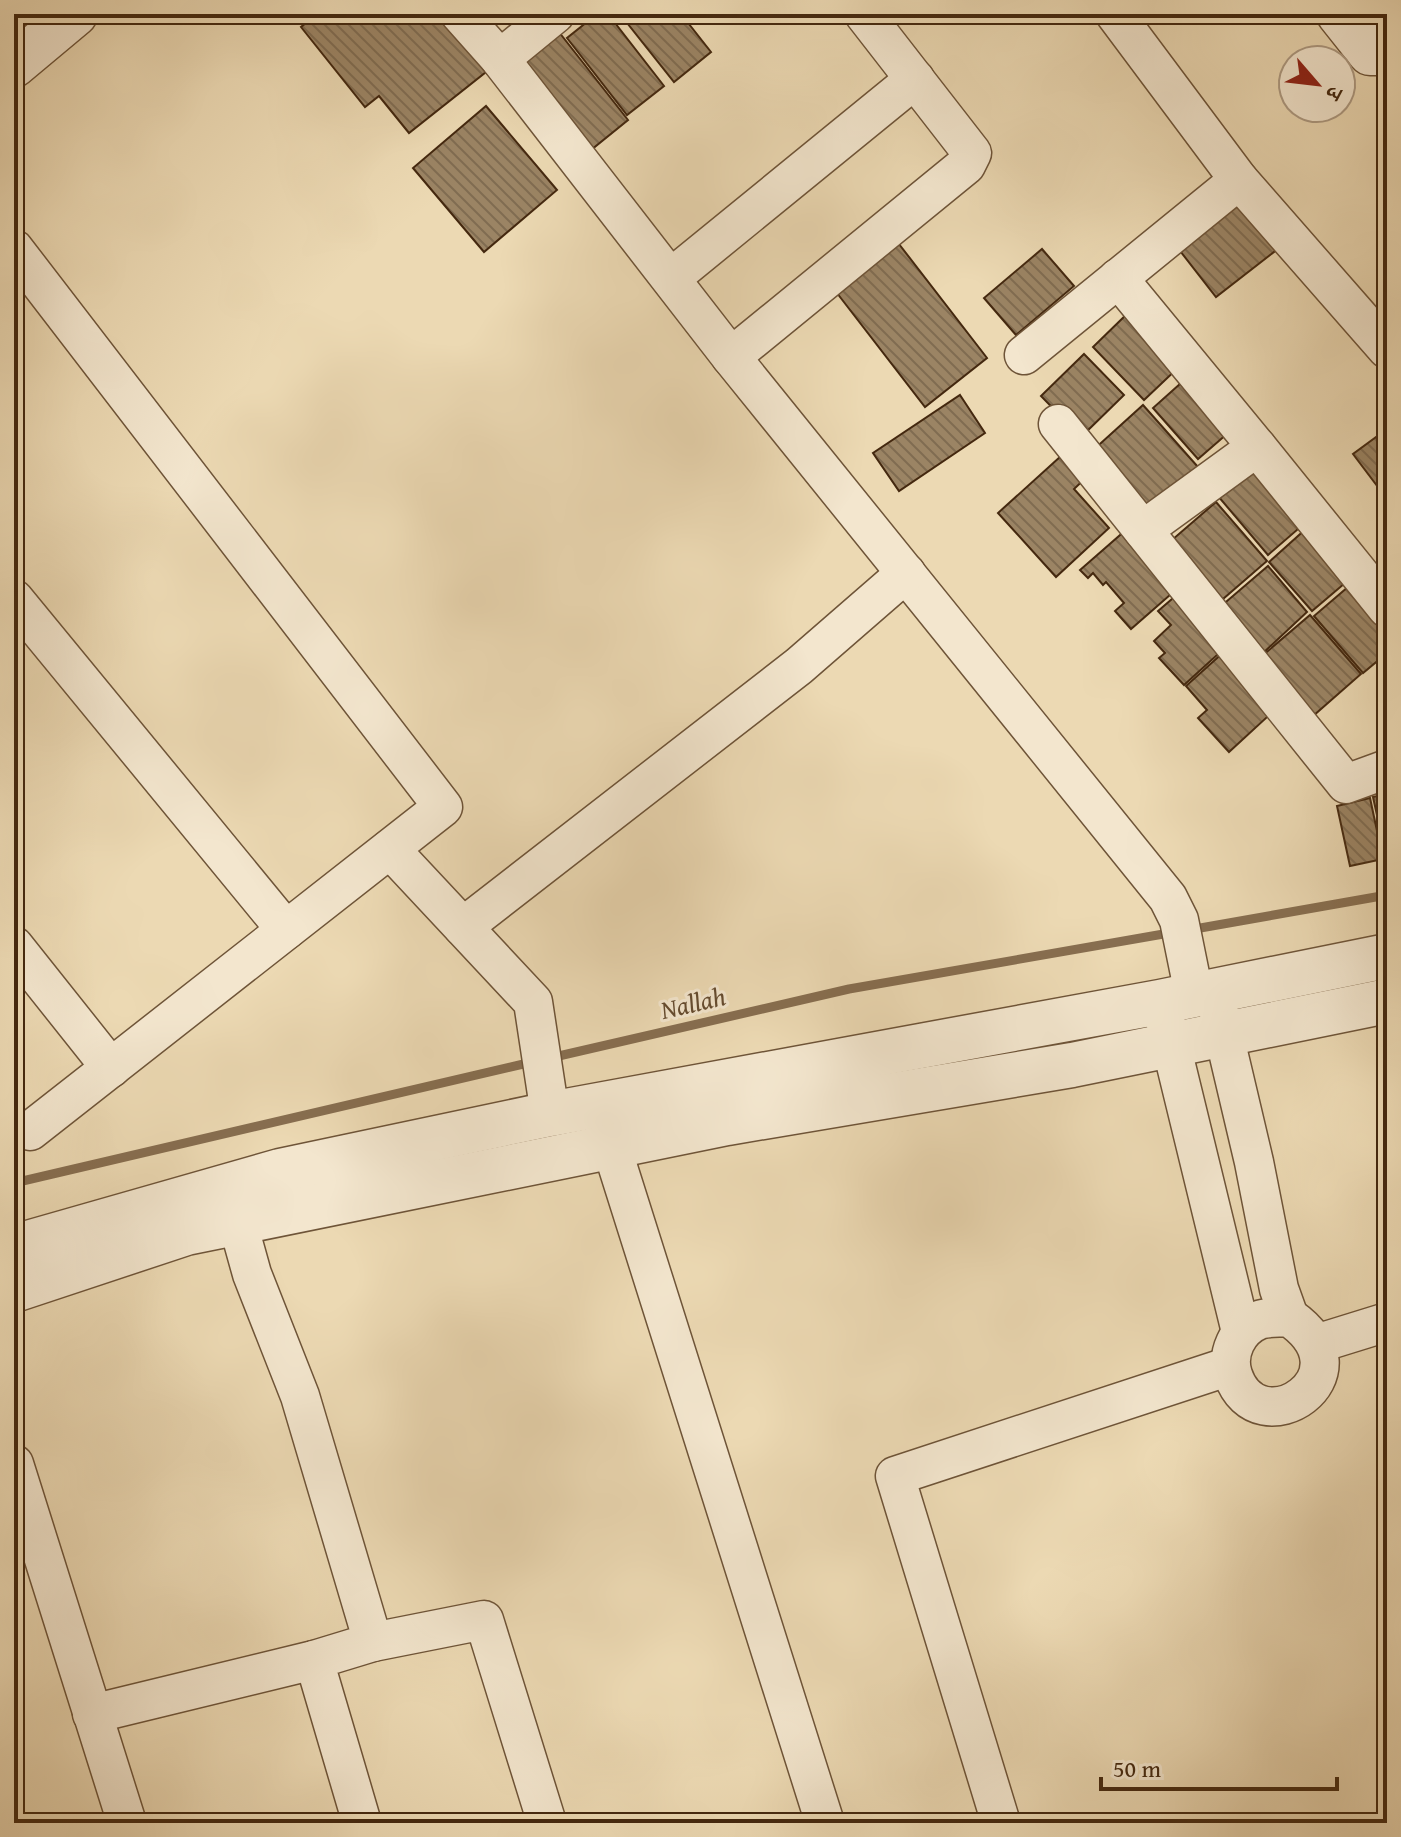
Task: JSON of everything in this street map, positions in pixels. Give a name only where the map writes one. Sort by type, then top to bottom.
[{"type":"street","points":[[14,65],[75,14]]},
{"type":"street","points":[[460,14],[500,59],[731,357],[1168,898],[1179,920],[1190,990],[1171,1045],[1235,1349],[1237,1388],[1253,1402],[1275,1408],[1296,1402],[1312,1387],[1320,1366],[1316,1344],[1303,1327],[1289,1317],[1279,1289],[1224,1034],[1190,990]]},
{"type":"street","points":[[500,59],[555,14]]},
{"type":"street","points":[[731,357],[966,165],[972,153],[864,14]]},
{"type":"street","points":[[1115,14],[1239,180],[1387,349]]},
{"type":"street","points":[[1339,14],[1381,60]]},
{"type":"street","points":[[671,278],[915,79]]},
{"type":"street","points":[[1024,355],[1239,180]]},
{"type":"street","points":[[14,249],[443,807],[30,1131]]},
{"type":"street","points":[[1118,278],[1387,608]]},
{"type":"street","points":[[1058,424],[1346,784],[1387,769]]},
{"type":"street","points":[[1143,530],[1257,447]]},
{"type":"street","points":[[463,927],[799,666],[906,573]]},
{"type":"street","points":[[14,599],[286,930]]},
{"type":"street","points":[[390,849],[533,1002],[550,1114]]},
{"type":"street","points":[[14,946],[111,1068]]},
{"type":"street","points":[[14,1290],[186,1233],[232,1204],[550,1114],[1190,990],[1387,956]]},
{"type":"street","points":[[14,1247],[232,1204],[612,1146],[727,1123],[1072,1065],[1387,1001]]},
{"type":"street","points":[[599,1106],[825,1823]]},
{"type":"street","points":[[232,1204],[252,1274],[300,1396],[373,1642]]},
{"type":"street","points":[[1001,1823],[895,1476],[1235,1349],[1260,1319],[1289,1317]]},
{"type":"street","points":[[1316,1344],[1387,1322]]},
{"type":"street","points":[[14,1464],[127,1823]]},
{"type":"street","points":[[92,1714],[314,1660],[373,1642],[484,1620],[547,1823]]},
{"type":"street","points":[[314,1660],[362,1823]]},
{"type":"building","points":[[317,14],[440,14],[486,72],[409,133],[379,96],[365,107],[301,27]]},
{"type":"building","points":[[597,14],[608,14],[664,86],[627,115],[567,38]]},
{"type":"building","points":[[620,14],[681,14],[711,52],[674,82]]},
{"type":"building","points":[[555,27],[628,120],[586,154],[512,60]]},
{"type":"building","points":[[486,106],[557,190],[484,252],[413,168]]},
{"type":"building","points":[[1244,194],[1283,245],[1216,297],[1177,247]]},
{"type":"building","points":[[892,235],[987,358],[925,407],[830,284]]},
{"type":"building","points":[[1042,249],[1074,286],[1016,335],[984,298]]},
{"type":"building","points":[[1130,311],[1181,365],[1144,400],[1093,347]]},
{"type":"building","points":[[1084,354],[1124,395],[1081,437],[1041,396]]},
{"type":"building","points":[[1190,375],[1235,427],[1198,459],[1153,408]]},
{"type":"building","points":[[960,395],[985,433],[899,491],[873,453]]},
{"type":"building","points":[[1143,405],[1198,467],[1147,514],[1091,452]]},
{"type":"building","points":[[1387,429],[1387,499],[1353,454]]},
{"type":"building","points":[[1071,447],[1093,471],[1074,489],[1109,528],[1056,577],[998,513]]},
{"type":"building","points":[[1255,464],[1305,523],[1268,555],[1218,496]]},
{"type":"building","points":[[1216,502],[1267,561],[1216,605],[1165,546]]},
{"type":"building","points":[[1308,527],[1351,578],[1312,611],[1269,562]]},
{"type":"building","points":[[1127,529],[1178,588],[1131,629],[1115,611],[1124,603],[1106,582],[1103,585],[1093,573],[1088,578],[1080,570]]},
{"type":"building","points":[[1268,566],[1307,612],[1261,655],[1220,607]]},
{"type":"building","points":[[1355,581],[1387,619],[1387,653],[1363,673],[1314,616]]},
{"type":"building","points":[[1179,593],[1227,646],[1184,685],[1159,658],[1165,653],[1154,641],[1171,625],[1158,611]]},
{"type":"building","points":[[1310,615],[1361,674],[1313,716],[1262,656]]},
{"type":"building","points":[[1226,650],[1278,707],[1229,752],[1198,718],[1207,710],[1186,686]]},
{"type":"building","points":[[1387,794],[1387,856],[1386,856],[1373,797]]},
{"type":"building","points":[[1370,798],[1383,859],[1350,866],[1337,806]]},
{"type":"waterway","name":"Nallah","points":[[1189,930],[1387,895]]},
{"type":"waterway","name":"Nallah","points":[[550,1058],[849,989],[1175,932]]},
{"type":"waterway","name":"Nallah","points":[[14,1183],[532,1062]]}]
